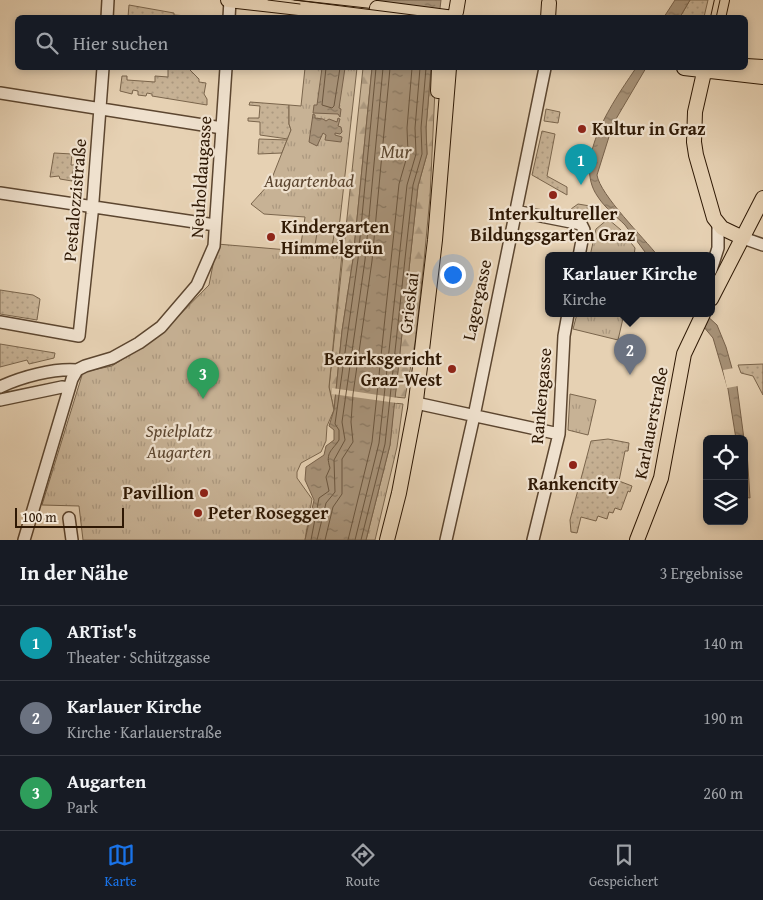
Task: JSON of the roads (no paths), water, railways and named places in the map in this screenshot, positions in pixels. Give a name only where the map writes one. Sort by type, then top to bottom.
[{"type":"main road","points":[[229,0],[357,9],[456,10]]},
{"type":"main road","points":[[314,0],[378,15]]},
{"type":"main road","points":[[719,15],[722,0]]},
{"type":"main road","points":[[548,15],[549,3]]},
{"type":"main road","points":[[748,66],[763,67]]},
{"type":"main road","points":[[439,70],[438,165],[441,177]]},
{"type":"main road","name":"Grieskai","points":[[387,540],[400,493],[416,403],[441,177],[449,70]]},
{"type":"main road","points":[[441,177],[450,149],[457,70]]},
{"type":"main road","points":[[704,70],[695,112],[694,142],[712,213],[718,225],[743,238]]},
{"type":"main road","points":[[711,70],[763,77]]},
{"type":"main road","points":[[715,290],[763,198]]},
{"type":"main road","name":"Karlauerstraße","points":[[637,540],[661,478],[684,354],[700,318]]},
{"type":"street","points":[[107,15],[108,0]]},
{"type":"street","points":[[229,0],[229,15]]},
{"type":"street","name":"Pestalozzistraße","points":[[0,322],[79,336],[93,207],[103,70]]},
{"type":"street","name":"Neuholdaugasse","points":[[0,387],[10,382],[64,369],[77,370],[112,358],[139,343],[161,327],[197,285],[212,253],[226,70]]},
{"type":"street","name":"Lagergasse","points":[[446,540],[474,416],[545,70]]},
{"type":"street","points":[[0,93],[222,128]]},
{"type":"street","points":[[0,193],[215,225]]},
{"type":"street","points":[[515,211],[577,222],[584,228],[580,252]]},
{"type":"street","points":[[715,257],[718,248],[718,225]]},
{"type":"street","points":[[743,238],[763,245]]},
{"type":"street","name":"Rankengasse","points":[[533,540],[559,434],[564,336],[567,317]]},
{"type":"street","points":[[24,540],[69,388],[77,370]]},
{"type":"street","points":[[0,400],[62,387],[69,388]]},
{"type":"street","points":[[416,403],[559,434]]},
{"type":"street","points":[[69,518],[72,540]]},
{"type":"water","points":[[378,0],[441,0],[439,15],[377,15]]},
{"type":"water","points":[[675,0],[690,0],[681,15],[665,15]]},
{"type":"water","points":[[322,70],[345,70],[339,108],[341,109],[340,117],[338,114],[313,113],[314,105],[317,105]]},
{"type":"water","name":"Mur","points":[[372,70],[431,70],[426,128],[427,154],[418,186],[390,445],[366,540],[305,540],[314,500],[305,480],[306,467],[324,455],[326,446],[334,440],[334,430],[329,426],[334,410],[342,331],[353,259]]},
{"type":"water","points":[[635,70],[645,70],[613,124],[597,175],[606,194],[614,205],[655,252],[645,252],[625,225],[601,201],[591,182],[590,166],[593,148],[599,130],[617,96]]},
{"type":"water","points":[[313,114],[315,118],[326,121],[329,119],[337,122],[338,118],[340,119],[338,126],[341,127],[342,132],[340,134],[335,133],[335,135],[342,137],[341,142],[325,140],[326,135],[323,133],[317,146],[309,142]]},
{"type":"water","points":[[696,317],[708,317],[717,325],[726,347],[737,386],[743,435],[735,435],[728,389],[713,338]]},
{"type":"water","points":[[748,467],[750,498],[748,498]]},
{"type":"tram line","points":[[268,0],[300,4]]},
{"type":"tram line","points":[[294,0],[413,15]]},
{"type":"tram line","points":[[717,15],[720,0]]},
{"type":"place","name":"Kultur in Graz","points":[[582,129]]},
{"type":"place","name":"ARTist's","points":[[581,185]]},
{"type":"place","name":"Interkultureller Bildungsgarten Graz","points":[[553,195]]},
{"type":"place","name":"Kindergarten Himmelgrün","points":[[271,237]]},
{"type":"place","name":"Bezirksgericht Graz-West","points":[[452,369]]},
{"type":"place","name":"Karlauer Kirche","points":[[630,375]]},
{"type":"place","name":"Augarten","points":[[203,399]]},
{"type":"place","name":"Rankencity","points":[[573,465]]},
{"type":"place","name":"Pavillion","points":[[204,493]]},
{"type":"place","name":"Peter Rosegger","points":[[198,513]]},
{"type":"park label","name":"Augartenbad","points":[[309,181]]},
{"type":"park label","name":"Spielplatz Augarten","points":[[179,441]]}]
